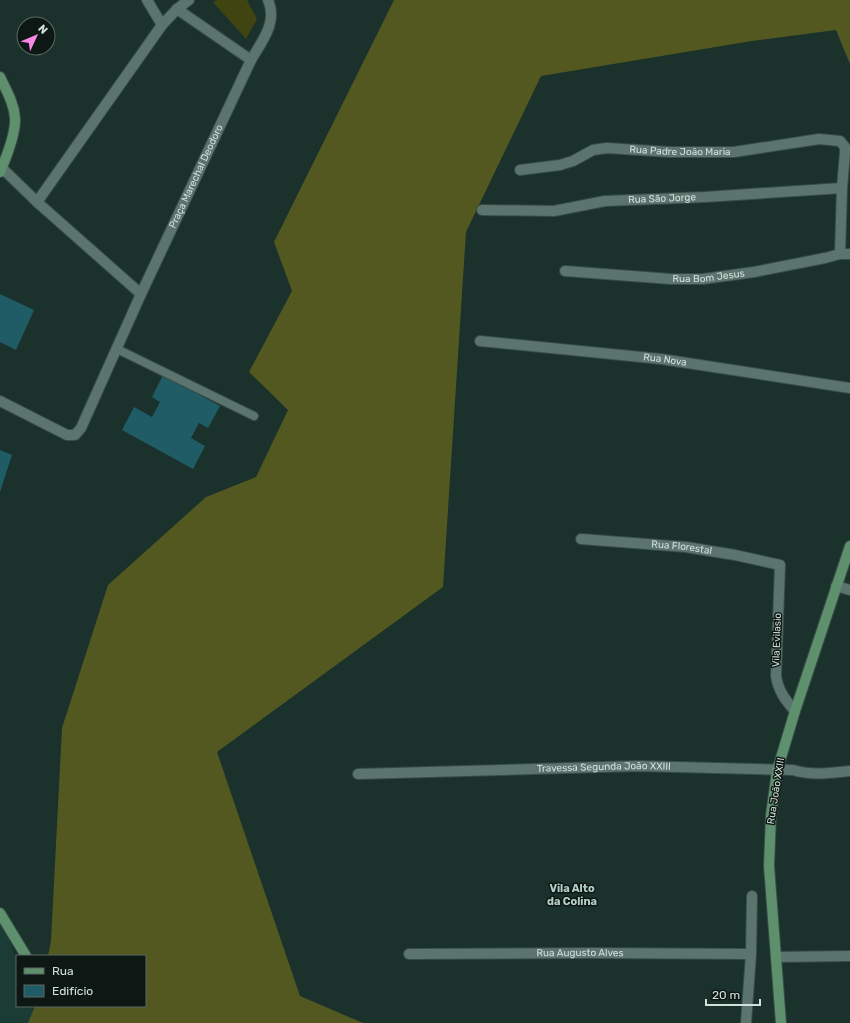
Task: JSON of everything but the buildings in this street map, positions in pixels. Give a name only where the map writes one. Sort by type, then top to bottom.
[{"type":"main road","points":[[0,77],[10,98],[15,118],[15,129],[1,170]]},
{"type":"main road","name":"Rua João XXIII","points":[[781,1023],[769,866],[770,815],[777,771],[795,711],[850,546]]},
{"type":"main road","points":[[0,913],[25,955]]},
{"type":"street","points":[[147,0],[162,25]]},
{"type":"street","points":[[37,202],[162,25],[189,0]]},
{"type":"street","name":"Praça Marechal Deodoro","points":[[0,401],[67,435],[74,435],[81,428],[141,294],[251,60],[268,30],[272,15],[268,0]]},
{"type":"street","points":[[178,9],[251,60]]},
{"type":"street","name":"Rua Padre João Maria","points":[[520,170],[560,165],[573,161],[593,150],[607,148],[670,152],[734,152],[819,139],[836,140],[842,143],[845,147],[842,188]]},
{"type":"street","points":[[1,170],[141,294]]},
{"type":"street","points":[[842,188],[846,206],[845,254]]},
{"type":"street","name":"Rua São Jorge","points":[[482,210],[554,211],[605,201],[705,197],[842,188]]},
{"type":"street","name":"Rua Bom Jesus","points":[[565,271],[672,279],[703,279],[754,272],[845,254]]},
{"type":"street","name":"Rua Nova","points":[[480,341],[661,359],[850,388]]},
{"type":"street","name":"Rua Florestal","points":[[581,539],[686,547],[735,555],[780,565]]},
{"type":"street","name":"Vila Evilasio","points":[[780,565],[776,676],[780,692],[795,711]]},
{"type":"street","points":[[836,586],[850,590]]},
{"type":"street","name":"Travessa Segunda João XXIII","points":[[358,774],[638,766],[777,771],[793,770],[820,775],[850,771]]},
{"type":"street","points":[[746,1023],[752,896]]},
{"type":"street","name":"Rua Augusto Alves","points":[[410,954],[750,954]]},
{"type":"street","points":[[776,956],[850,956]]},
{"type":"lane","points":[[117,349],[254,416]]},
{"type":"shaded area","points":[[0,914],[16,960],[16,1007],[32,1007],[33,1011],[28,1023],[0,1023]]},
{"type":"green space","points":[[217,0],[247,0],[257,19],[246,39],[213,2]]},
{"type":"green space","points":[[394,0],[850,0],[850,64],[836,30],[752,41],[541,76],[466,232],[443,587],[217,752],[300,996],[363,1023],[28,1023],[35,1007],[146,1007],[146,955],[48,955],[51,941],[62,728],[108,585],[206,497],[256,477],[288,410],[249,372],[292,291],[274,242]]},
{"type":"district","name":"Vila Alto da Colina","points":[[572,894]]}]
